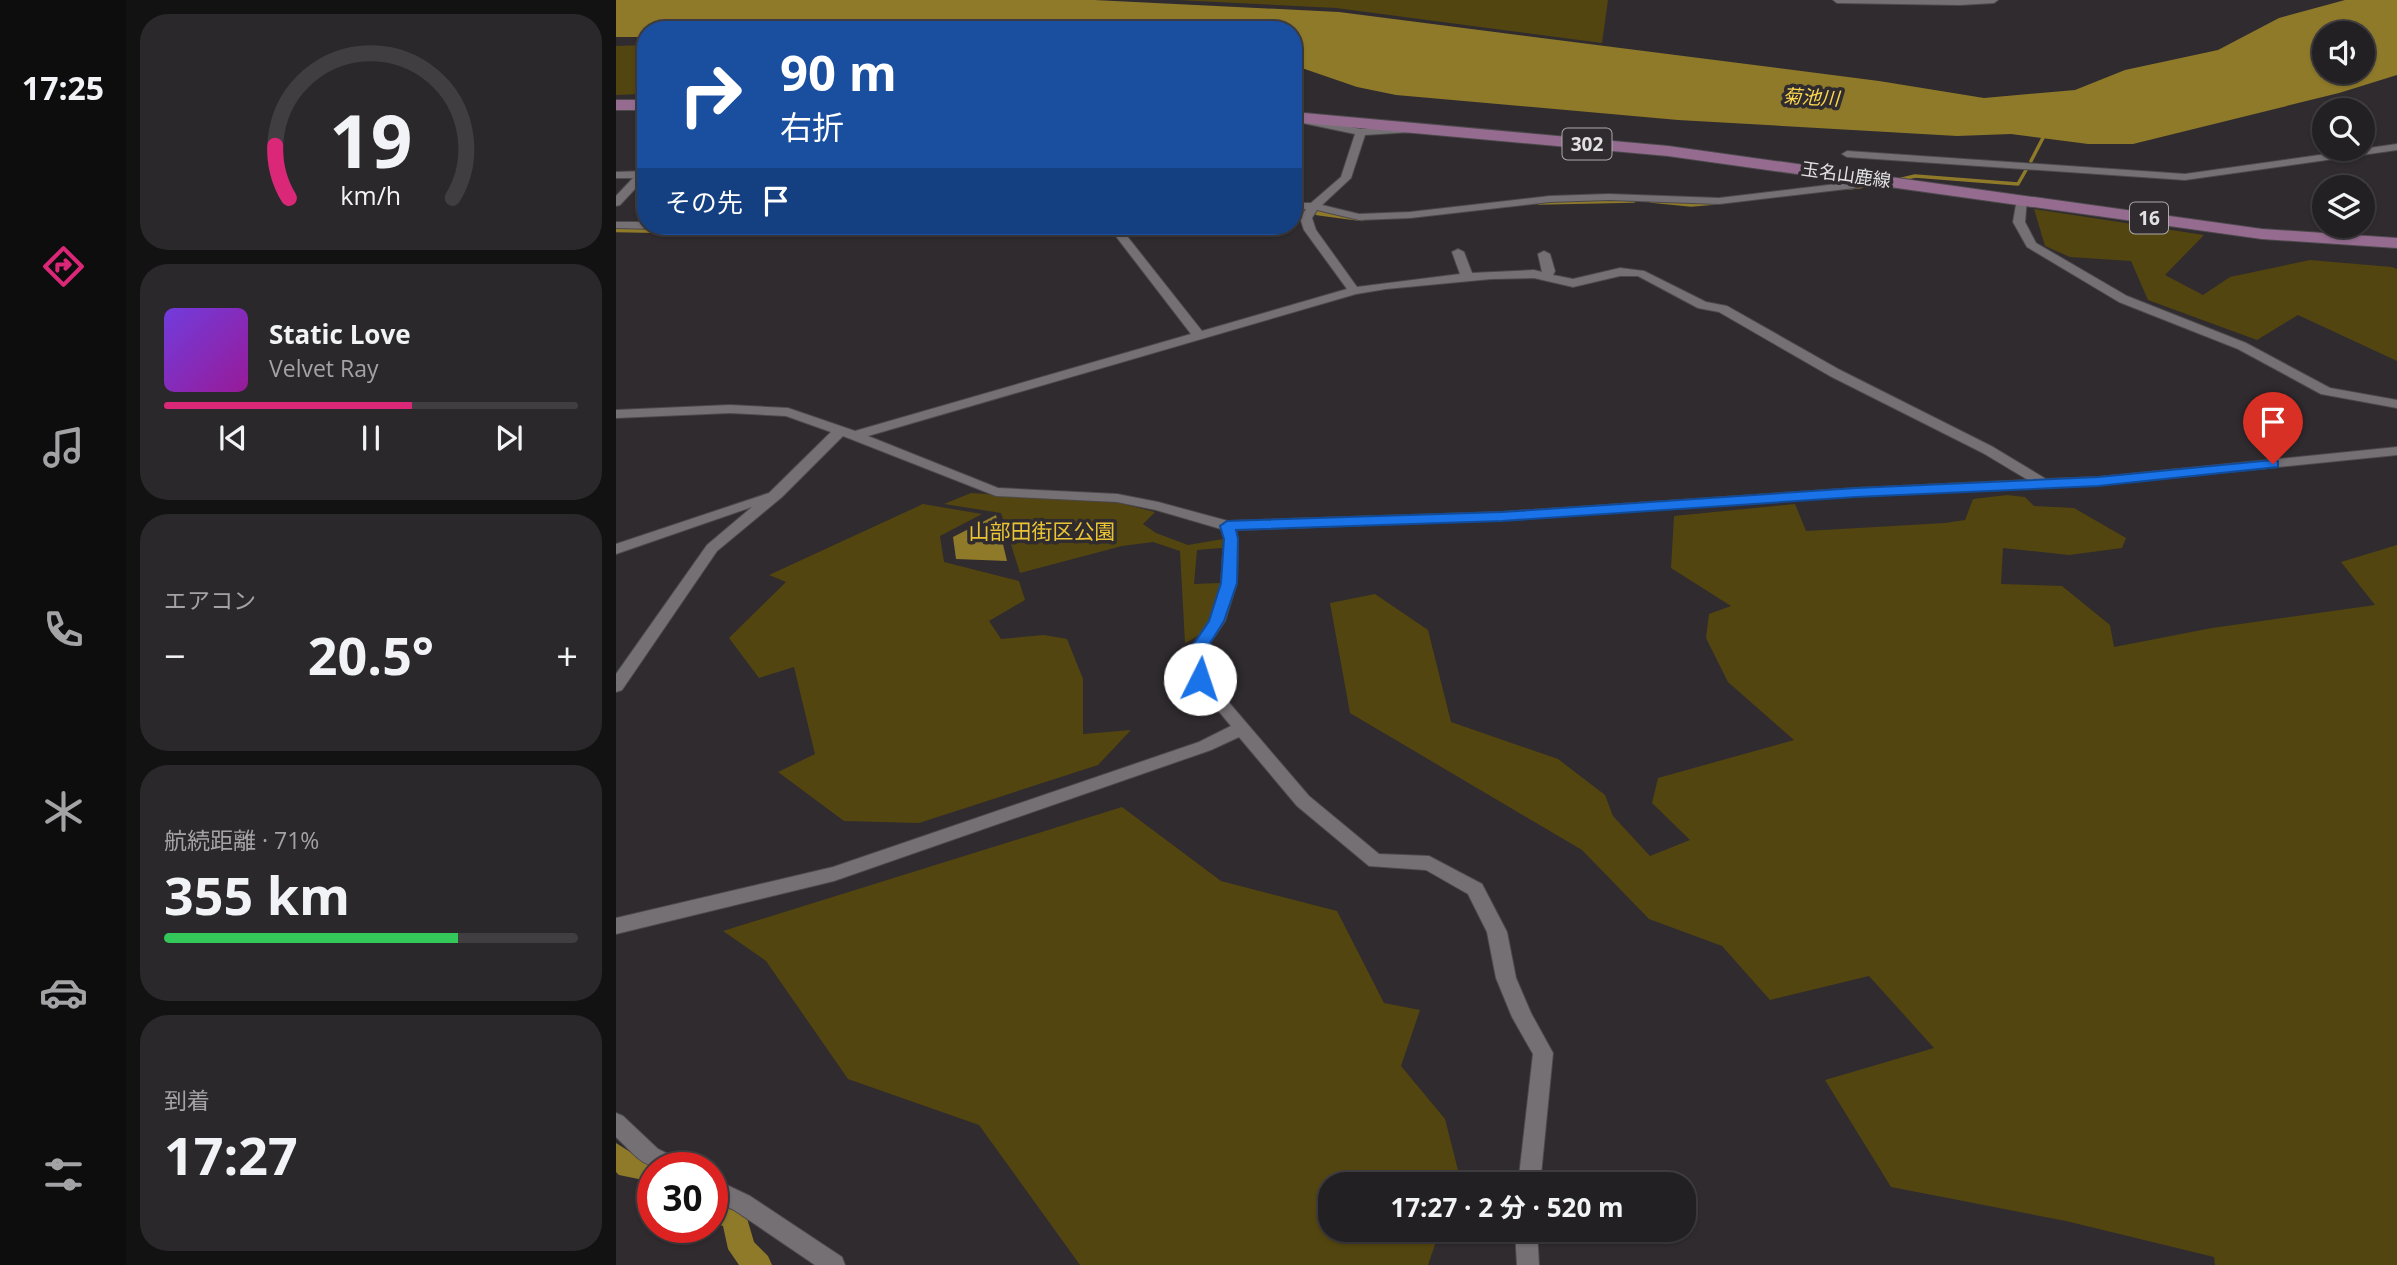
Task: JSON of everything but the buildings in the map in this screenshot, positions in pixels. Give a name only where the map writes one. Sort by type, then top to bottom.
[{"type":"main road","points":[[616,105],[637,104]]},
{"type":"main road","name":"玉名山鹿線","points":[[1302,118],[1668,151],[2262,234],[2397,243]]},
{"type":"street","points":[[1837,0],[1994,0]]},
{"type":"street","points":[[1302,119],[1361,132],[1422,128]]},
{"type":"street","points":[[1354,291],[1310,230],[1306,218],[1311,210],[1346,178],[1361,132]]},
{"type":"street","points":[[1847,154],[2185,177],[2397,147]]},
{"type":"street","points":[[616,175],[637,174]]},
{"type":"street","points":[[1302,208],[1359,217],[1410,215],[1494,204],[1609,197],[1718,201],[1855,185],[1876,179]]},
{"type":"street","points":[[616,203],[637,181]]},
{"type":"street","points":[[2022,200],[2019,222],[2031,245],[2123,299],[2242,345],[2326,391],[2397,404]]},
{"type":"street","points":[[616,225],[637,226]]},
{"type":"street","points":[[1120,235],[1199,336]]},
{"type":"street","points":[[1458,252],[1467,277]]},
{"type":"street","points":[[1544,254],[1549,271],[1546,276]]},
{"type":"street","points":[[616,686],[712,548],[846,434],[1354,291],[1386,285],[1534,274],[1573,283],[1620,272],[1640,273],[1702,305],[1723,309],[1835,373],[1999,456],[2043,483]]},
{"type":"street","points":[[616,414],[756,410],[788,412],[901,452],[996,492],[1117,498],[1158,506],[1227,526],[1502,516],[2098,481],[2397,451]]},
{"type":"street","points":[[616,549],[777,494]]},
{"type":"street","points":[[1227,526],[1231,539],[1229,583],[1217,621],[1199,648],[1200,679],[1303,801],[1375,861],[1429,863],[1475,889],[1497,932],[1506,978],[1518,1007],[1543,1053],[1530,1172]]},
{"type":"street","points":[[616,926],[834,874],[1205,747],[1240,729]]},
{"type":"street","points":[[616,1123],[646,1152]]},
{"type":"street","points":[[728,1196],[834,1265]]},
{"type":"street","points":[[1527,1242],[1528,1265]]},
{"type":"green space","points":[[1177,0],[1608,0],[1602,43],[1336,8]]},
{"type":"green space","points":[[637,45],[637,94],[616,95],[616,46]]},
{"type":"green space","points":[[2034,209],[2204,235],[2165,275],[2203,295],[2230,277],[2310,260],[2397,269],[2397,361],[2298,315],[2257,340],[2148,300],[2131,261],[2070,257],[2045,246]]},
{"type":"green space","name":"山部田街区公園","points":[[971,493],[1119,503],[1155,512],[1143,524],[1156,533],[1188,545],[1223,539],[1222,548],[1197,550],[1194,584],[1220,583],[1210,619],[1200,633],[1185,643],[1180,551],[1153,542],[1122,546],[1020,573],[1001,513],[944,504]]},
{"type":"green space","points":[[2007,495],[2025,497],[2034,506],[2074,508],[2126,538],[2122,548],[2069,555],[2003,548],[2001,584],[2062,586],[2110,625],[2114,647],[2212,628],[2375,605],[2341,562],[2397,545],[2397,1265],[2215,1265],[2214,1257],[2066,1221],[1891,1187],[1825,1080],[1934,1048],[1869,976],[1770,1000],[1722,946],[1649,919],[1582,850],[1350,713],[1330,603],[1375,594],[1428,630],[1451,722],[1558,759],[1605,795],[1613,816],[1650,856],[1690,840],[1652,803],[1658,778],[1794,740],[1728,682],[1706,638],[1709,614],[1731,606],[1671,568],[1674,516],[1795,504],[1806,531],[1945,523],[1965,520],[1973,499]]},
{"type":"green space","points":[[923,504],[982,514],[940,536],[944,562],[1019,581],[1025,600],[989,621],[1001,639],[1044,635],[1067,639],[1083,679],[1083,734],[1131,730],[1098,765],[919,823],[844,821],[778,772],[815,754],[794,667],[759,678],[729,638],[786,582],[769,575]]},
{"type":"green space","points":[[1122,807],[1221,881],[1337,911],[1384,1003],[1420,1010],[1401,1066],[1445,1119],[1458,1172],[1318,1172],[1318,1242],[1436,1242],[1428,1265],[1080,1265],[979,1125],[848,1079],[766,961],[723,931]]},
{"type":"water","name":"菊池川","points":[[616,0],[1094,0],[1339,12],[1879,81],[1984,98],[2075,90],[2125,70],[2218,50],[2279,18],[2345,0],[2397,0],[2397,75],[2375,82],[2375,21],[2312,21],[2312,84],[2368,84],[2133,144],[2088,144],[2011,134],[1957,136],[1678,120],[1396,95],[1357,87],[1302,68],[1302,21],[637,21],[637,37],[616,37]]},
{"type":"water","points":[[996,515],[1007,561],[956,559],[953,537]]},
{"type":"waterway","points":[[2031,161],[2045,134]]},
{"type":"waterway","points":[[1898,180],[1915,176],[2018,184],[2026,170]]},
{"type":"waterway","points":[[1849,188],[1881,184]]},
{"type":"waterway","points":[[1539,203],[1634,201]]},
{"type":"waterway","points":[[1651,201],[1691,205],[1715,203]]},
{"type":"waterway","points":[[1302,210],[1330,214]]},
{"type":"waterway","points":[[1317,213],[1362,219]]},
{"type":"waterway","points":[[616,230],[637,230]]},
{"type":"waterway","points":[[616,1155],[628,1166],[637,1167]]},
{"type":"waterway","points":[[728,1215],[734,1217],[742,1249],[758,1265]]},
{"type":"route","points":[[1200,679],[1199,648],[1217,621],[1229,583],[1231,539],[1227,526],[1502,516],[1856,492],[2098,481],[2273,464]]}]
